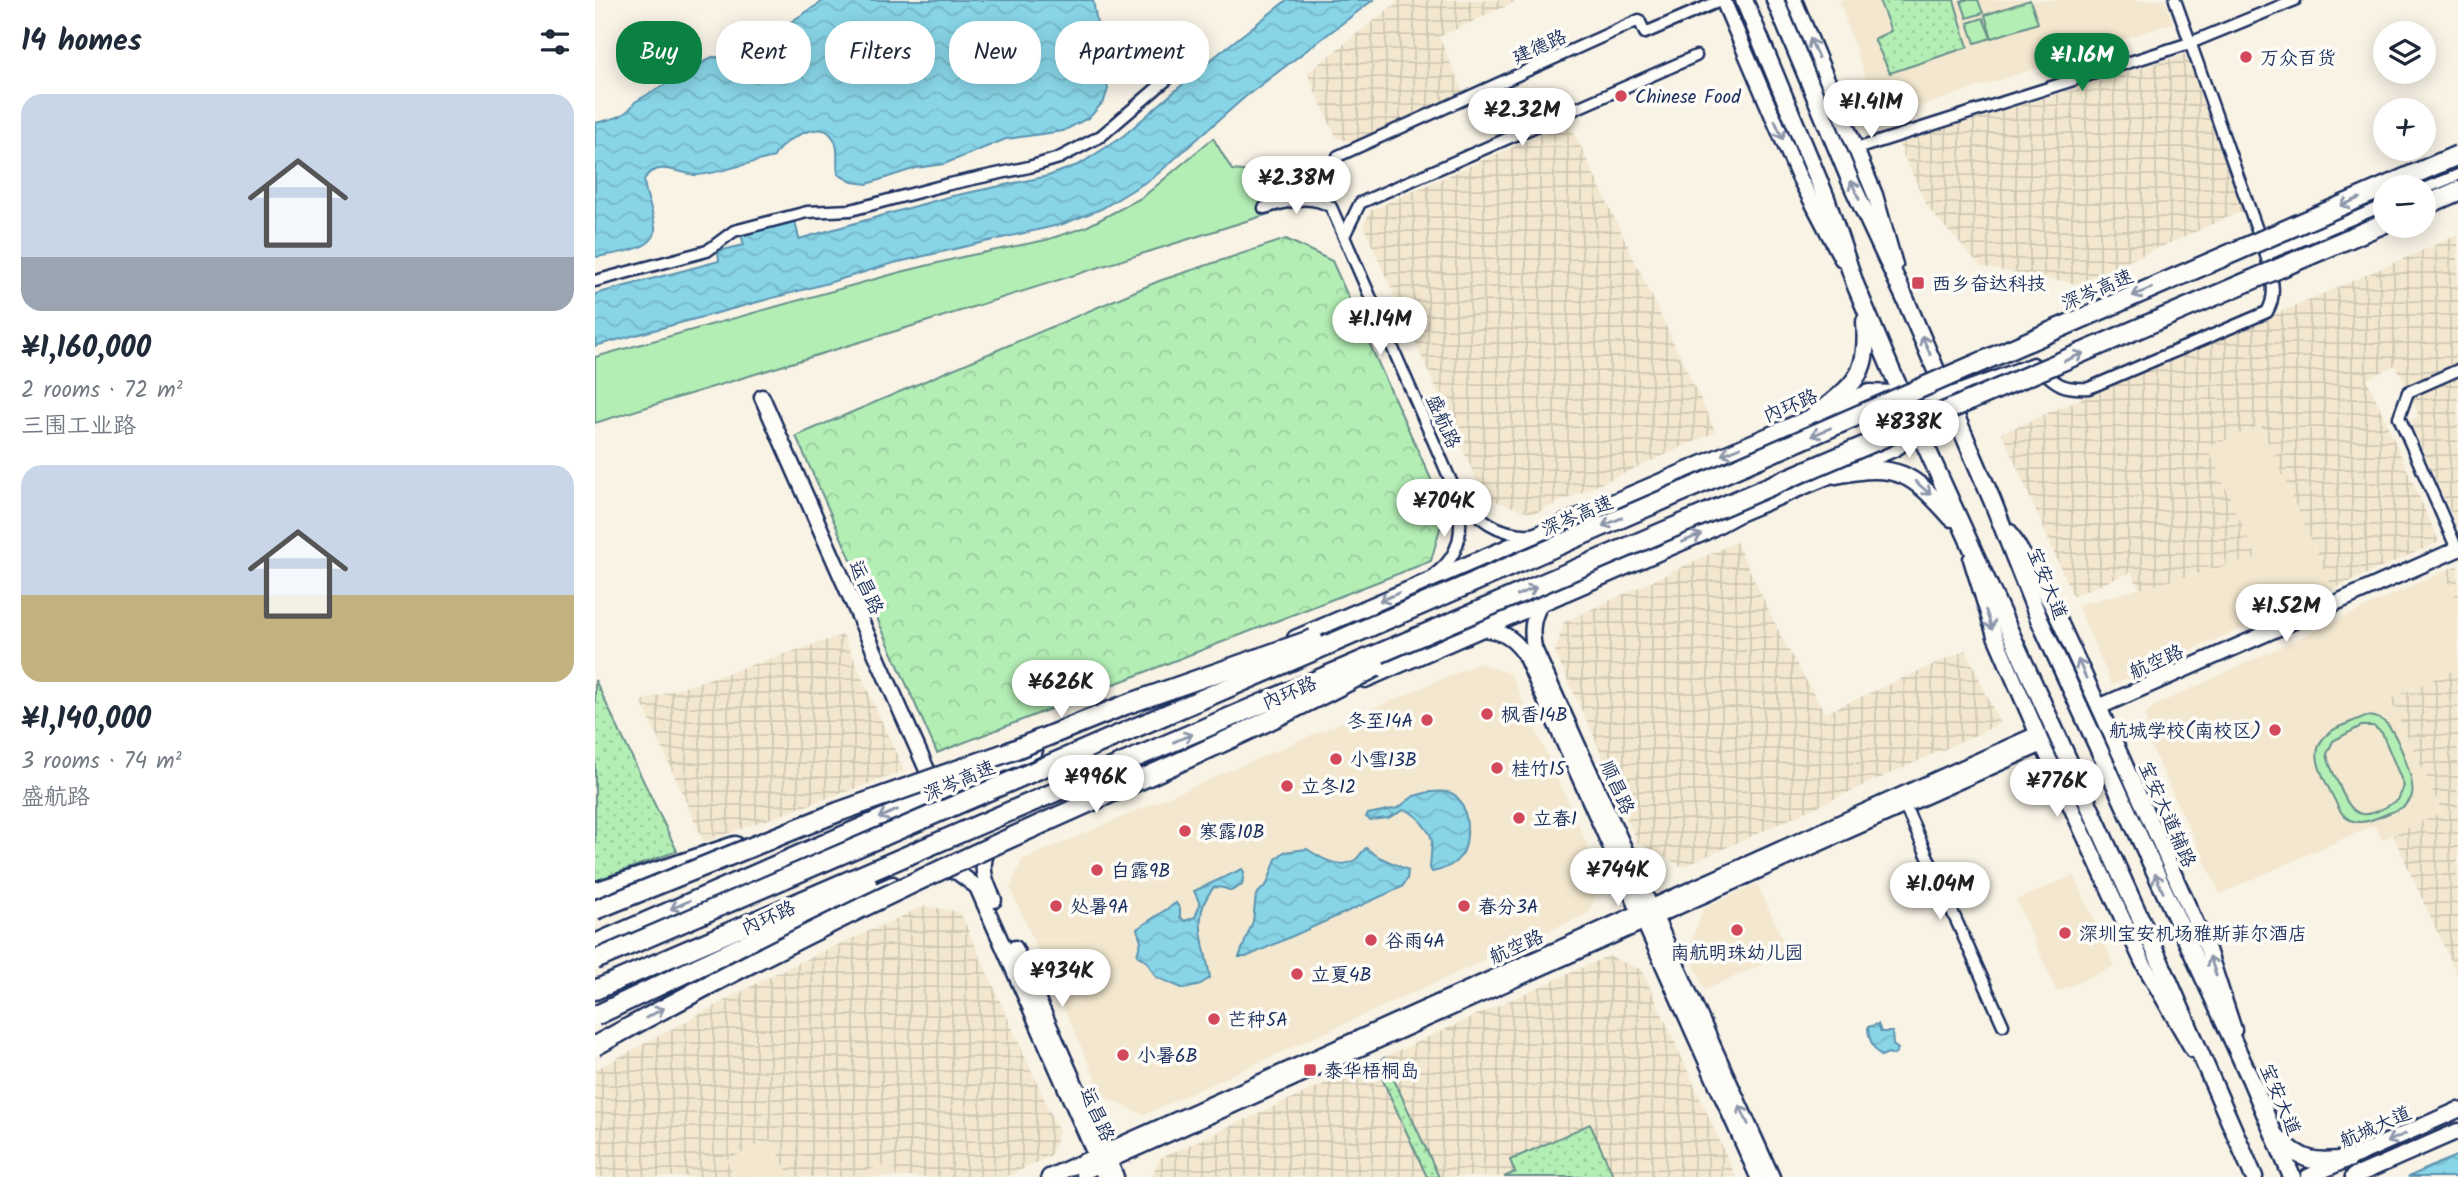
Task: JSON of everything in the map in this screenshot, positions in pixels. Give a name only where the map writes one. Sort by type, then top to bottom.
[{"type":"highway","name":"深岑高速","points":[[595,960],[2458,155]]},
{"type":"highway","points":[[2436,201],[2458,191]]},
{"type":"highway","points":[[595,990],[2373,228]]},
{"type":"highway","points":[[595,892],[838,812],[1011,751],[1125,705],[1458,589]]},
{"type":"highway","points":[[595,1046],[733,972],[970,856],[1322,695],[1489,608]]},
{"type":"highway","points":[[595,910],[838,812]]},
{"type":"highway","points":[[595,1015],[826,907],[962,832]]},
{"type":"main road","points":[[1722,0],[1798,175],[1855,284]]},
{"type":"main road","points":[[1744,0],[1826,198],[1864,308],[1962,531],[2010,629],[2167,977],[2233,1134],[2254,1177]]},
{"type":"main road","name":"宝安大道","points":[[1775,0],[1853,187],[1904,296],[1992,500],[2039,619],[2250,1078],[2292,1177]]},
{"type":"main road","points":[[1794,0],[1875,195],[1904,296]]},
{"type":"main road","points":[[1816,415],[1852,386],[1859,375],[1866,353],[1864,308]]},
{"type":"main road","name":"内环路","points":[[595,943],[1426,581],[1870,392],[1946,395]]},
{"type":"main road","name":"内环路","points":[[595,1015],[1704,533],[1741,513],[1836,475],[1899,446],[1946,395]]},
{"type":"main road","name":"运昌路","points":[[762,397],[937,793]]},
{"type":"main road","points":[[1836,475],[1877,469],[1896,472],[1927,490],[1962,531],[1989,618],[2040,739],[2143,963],[2211,1081]]},
{"type":"main road","name":"宝安大道辅路","points":[[1992,500],[2054,609],[2208,950],[2250,1078]]},
{"type":"main road","name":"航空路","points":[[2099,707],[2458,549]]},
{"type":"main road","name":"顺昌路","points":[[1541,603],[1532,625],[1534,648],[1758,1177]]},
{"type":"main road","name":"顺昌路","points":[[1483,629],[1508,636],[1524,653],[1772,1177]]},
{"type":"main road","name":"航空路","points":[[1647,914],[1905,806],[2040,739]]},
{"type":"main road","name":"航空路","points":[[1072,1177],[1647,914],[2040,739]]},
{"type":"main road","name":"运昌路","points":[[996,839],[987,850],[984,860],[986,883],[1103,1162]]},
{"type":"main road","name":"运昌路","points":[[927,869],[957,872],[977,887],[1103,1162],[1116,1177]]},
{"type":"main road","name":"航城大道","points":[[2308,1177],[2458,1110]]},
{"type":"main road","points":[[2269,1124],[2279,1139],[2304,1158],[2319,1162],[2349,1159]]},
{"type":"main road","name":"航城大道","points":[[2354,1176],[2458,1131]]},
{"type":"main road","points":[[2233,1134],[2239,1154],[2239,1177]]},
{"type":"main road","name":"航空路","points":[[1049,1177],[1103,1162]]},
{"type":"street","name":"建德路","points":[[1338,156],[1639,20],[1645,33],[1722,0]]},
{"type":"street","points":[[1946,395],[2033,363],[2060,386],[2089,388],[2267,312],[2273,302],[2273,286],[2266,255],[2175,0]]},
{"type":"street","points":[[1856,149],[2190,43],[2295,0]]},
{"type":"street","points":[[1344,236],[1360,203],[1696,56]]},
{"type":"street","points":[[595,281],[707,251],[734,231],[807,212],[851,210],[1052,161],[1101,136],[1162,84]]},
{"type":"street","points":[[2436,184],[2458,175]]},
{"type":"street","name":"盛航路","points":[[1264,208],[1307,199],[1321,201],[1331,207],[1457,495]]},
{"type":"street","points":[[2266,255],[2373,210]]},
{"type":"street","points":[[2458,370],[2408,392],[2399,417],[2458,549]]},
{"type":"street","points":[[1457,495],[1494,528],[1523,534],[1542,531]]},
{"type":"street","points":[[1426,581],[1450,561],[1457,549],[1461,520],[1457,495]]},
{"type":"street","points":[[1905,806],[2003,1025]]},
{"type":"shaded area","points":[[1400,0],[1519,0],[1439,37],[1464,93],[1354,143],[1336,137],[1307,73]]},
{"type":"shaded area","points":[[1839,0],[2165,0],[2173,23],[1879,120]]},
{"type":"shaded area","points":[[2186,54],[2242,211],[2077,284],[1981,267],[1928,208],[1898,143]]},
{"type":"shaded area","points":[[1569,122],[1716,432],[1533,514],[1484,497],[1363,225],[1371,210]]},
{"type":"shaded area","points":[[2458,235],[2458,529],[2410,421],[2419,416],[2396,365],[2367,379],[2439,542],[2333,589],[2260,425],[2208,448],[2257,558],[2139,589],[2131,572],[2073,596],[2002,433]]},
{"type":"shaded area","points":[[2260,425],[2333,589],[2112,685],[2077,605],[2257,558],[2207,448]]},
{"type":"shaded area","points":[[1736,542],[1784,642],[1825,713],[1966,650],[2000,724],[1683,867],[1637,842],[1592,732],[1555,653],[1564,622]]},
{"type":"shaded area","points":[[2458,565],[2458,601],[2444,571]]},
{"type":"shaded area","name":"航城学校(南校区)","points":[[2444,571],[2458,601],[2458,668],[2390,699],[2442,813],[2382,840],[2374,825],[2220,894],[2150,745],[2146,715],[2164,701]]},
{"type":"shaded area","points":[[843,635],[904,771],[704,842],[641,701]]},
{"type":"shaded area","points":[[1479,663],[1511,674],[1602,878],[1589,913],[1143,1115],[1103,1096],[1010,888],[1022,860]]},
{"type":"shaded area","points":[[2458,668],[2458,977],[2393,835],[2442,812],[2390,699]]},
{"type":"shaded area","name":"深圳宝安机场雅斯菲尔酒店","points":[[2074,875],[2115,966],[2057,992],[2016,900]]},
{"type":"shaded area","name":"南航明珠幼儿园","points":[[1757,884],[1789,952],[1705,990],[1688,950],[1703,909]]},
{"type":"shaded area","points":[[925,906],[960,912],[1059,1132],[1050,1156],[1006,1177],[896,1177],[892,1163],[848,1177],[791,1177],[770,1141],[726,1160],[736,1177],[595,1177],[595,1070],[780,971]]},
{"type":"shaded area","points":[[1608,956],[1642,970],[1736,1177],[1151,1177],[1160,1158]]},
{"type":"shaded area","points":[[770,1141],[791,1177],[736,1177],[726,1160]]},
{"type":"shaded area","points":[[892,1162],[896,1177],[848,1177]]},
{"type":"green space","points":[[1879,0],[1954,0],[1968,47],[1890,73],[1874,39],[1891,31]]},
{"type":"green space","points":[[1978,0],[1983,13],[1967,18],[1961,1]]},
{"type":"green space","points":[[2030,0],[2038,23],[1992,38],[1985,15]]},
{"type":"green space","points":[[1983,18],[1991,38],[1975,43],[1968,23]]},
{"type":"green space","points":[[1213,138],[1232,170],[1285,175],[1297,205],[595,423],[595,357],[897,273],[1046,240],[1086,227],[1143,197]]},
{"type":"green space","points":[[1286,239],[1332,261],[1445,510],[1431,561],[937,753],[796,436],[1159,281]]},
{"type":"green space","points":[[595,680],[677,851],[595,881]]},
{"type":"green space","points":[[2366,716],[2379,719],[2391,729],[2401,748],[2412,782],[2412,791],[2411,798],[2401,808],[2375,819],[2355,822],[2338,807],[2321,773],[2317,752],[2320,742],[2328,734]],"holes":[[[2361,726],[2373,726],[2382,733],[2404,786],[2398,800],[2377,811],[2362,814],[2350,806],[2344,797],[2327,754],[2333,741]]]},
{"type":"green space","points":[[1384,1058],[1439,1177],[1427,1177],[1375,1063]]},
{"type":"green space","points":[[1590,1124],[1614,1177],[1504,1177],[1515,1172],[1510,1160]]},
{"type":"water","points":[[825,0],[1093,0],[1097,21],[1055,21],[1055,84],[1107,84],[1108,89],[1104,101],[1090,117],[1063,131],[1006,139],[944,164],[916,168],[867,184],[852,182],[838,174],[835,142],[829,133],[823,130],[798,135],[782,146],[774,157],[720,171],[694,175],[667,169],[654,170],[644,180],[654,222],[654,236],[649,242],[632,250],[595,257],[595,123],[622,115],[635,102],[666,84],[702,84],[702,63],[712,57],[716,57],[716,84],[811,84],[811,21],[792,21]]},
{"type":"water","points":[[1287,0],[1373,0],[1245,97],[1154,177],[1101,209],[1063,224],[894,263],[595,346],[595,294],[719,261],[718,251],[744,245],[741,234],[795,221],[799,239],[948,197],[1048,176],[1080,164],[1122,137],[1183,84],[1209,84],[1209,61]]},
{"type":"water","points":[[1429,792],[1446,792],[1457,797],[1462,804],[1467,823],[1464,851],[1447,867],[1432,872],[1432,841],[1418,818],[1404,810],[1388,818],[1370,820],[1366,817],[1368,814],[1398,808],[1414,796]]},
{"type":"water","points":[[1366,848],[1408,870],[1402,887],[1246,957],[1239,957],[1253,921],[1256,895],[1267,884],[1276,859],[1284,852],[1307,849],[1330,862],[1342,864],[1355,860]]},
{"type":"water","points":[[1242,869],[1242,885],[1231,891],[1214,887],[1202,909],[1201,931],[1210,978],[1197,986],[1184,989],[1156,977],[1147,962],[1137,955],[1141,941],[1137,929],[1176,903],[1180,909],[1180,917],[1185,921],[1195,917],[1200,904],[1194,891]]},
{"type":"water","points":[[1878,1024],[1881,1032],[1892,1032],[1893,1045],[1898,1049],[1894,1055],[1888,1053],[1881,1056],[1873,1046],[1868,1027]]},
{"type":"water","points":[[2458,1155],[2458,1177],[2408,1177]]},
{"type":"place","name":"万众百货","points":[[2246,57]]},
{"type":"place","name":"Chinese Food","points":[[1621,96]]},
{"type":"place","name":"西乡奋达科技","points":[[1918,283]]},
{"type":"place","name":"枫香14B","points":[[1487,714]]},
{"type":"place","name":"冬至14A","points":[[1427,720]]},
{"type":"place","name":"航城学校(南校区)","points":[[2275,730]]},
{"type":"place","name":"小雪13B","points":[[1336,759]]},
{"type":"place","name":"桂竹15","points":[[1497,768]]},
{"type":"place","name":"立冬12","points":[[1287,786]]},
{"type":"place","name":"立春1","points":[[1519,818]]},
{"type":"place","name":"寒露10B","points":[[1185,831]]},
{"type":"place","name":"白露9B","points":[[1097,870]]},
{"type":"place","name":"处暑9A","points":[[1056,906]]},
{"type":"place","name":"春分3A","points":[[1464,906]]},
{"type":"place","name":"南航明珠幼儿园","points":[[1737,930]]},
{"type":"place","name":"深圳宝安机场雅斯菲尔酒店","points":[[2065,933]]},
{"type":"place","name":"谷雨4A","points":[[1371,940]]},
{"type":"place","name":"立夏4B","points":[[1297,974]]},
{"type":"place","name":"芒种5A","points":[[1214,1019]]},
{"type":"place","name":"小暑6B","points":[[1123,1055]]},
{"type":"place","name":"泰华梧桐岛","points":[[1310,1070]]}]
